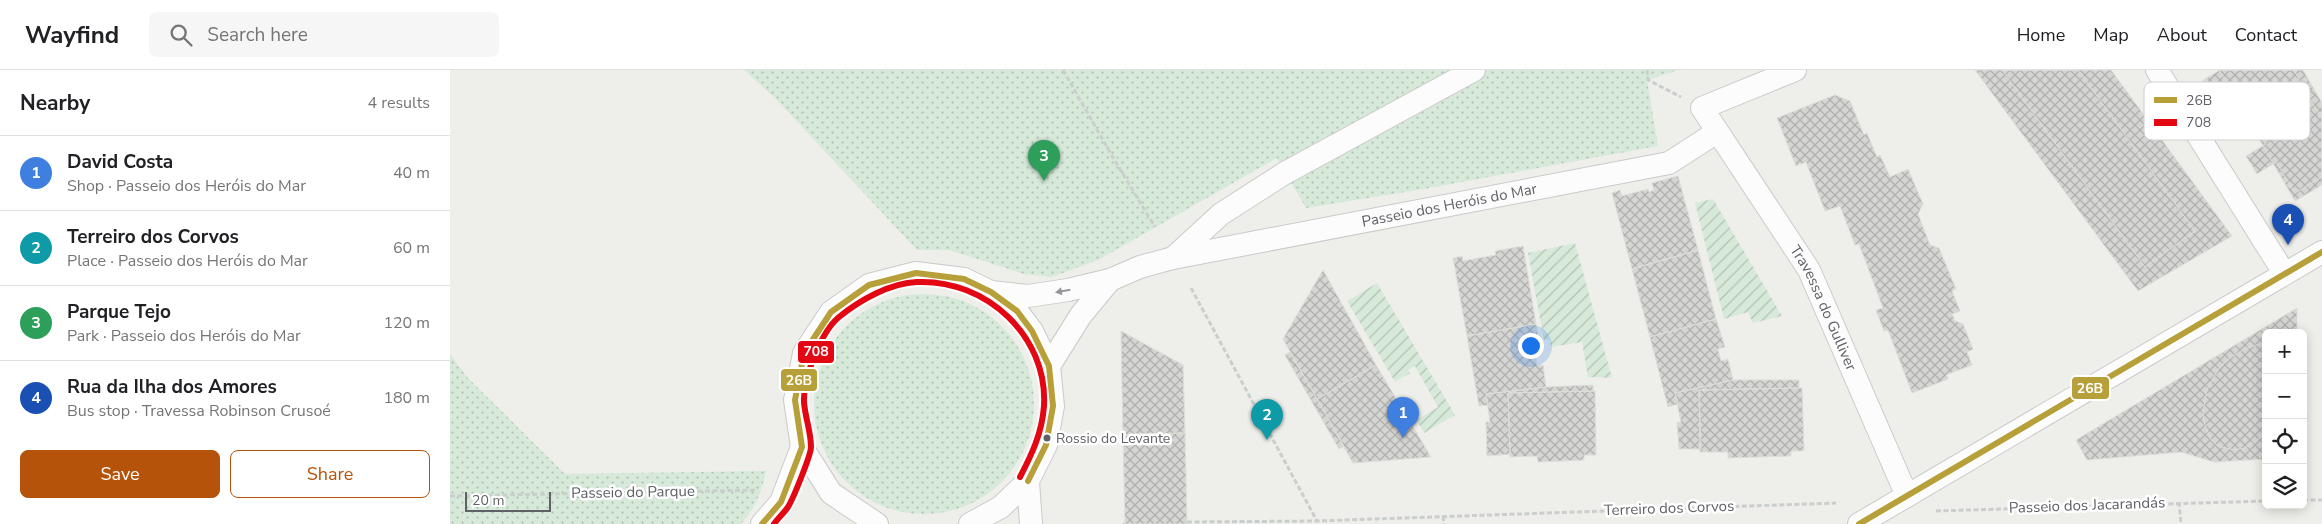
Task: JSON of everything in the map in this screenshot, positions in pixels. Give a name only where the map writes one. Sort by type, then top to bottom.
[{"type":"street","name":"Passeio dos Heróis do Mar","points":[[1173,258],[1222,214],[1285,173],[1474,70]]},
{"type":"street","points":[[1702,108],[1794,70]]},
{"type":"street","points":[[2157,70],[2165,82]]},
{"type":"street","name":"Travessa do Gulliver","points":[[1702,108],[1809,270],[1907,496]]},
{"type":"street","name":"Passeio dos Heróis do Mar","points":[[991,292],[1028,296],[1068,290],[1110,280],[1140,267],[1173,258],[1670,164],[1717,132]]},
{"type":"street","points":[[2201,140],[2284,273]]},
{"type":"street","points":[[1859,524],[1892,516],[1907,496],[2322,252]]},
{"type":"street","points":[[876,524],[831,493],[802,447],[794,400],[804,353],[831,312],[870,285],[916,273],[964,279],[991,292],[1017,311],[1032,331],[1048,366],[1053,406],[1048,439],[1028,481],[1001,507],[970,524]]},
{"type":"street","name":"Passeio dos Heróis do Mar","points":[[1048,366],[1080,315],[1110,280]]},
{"type":"street","points":[[762,524],[781,502],[802,447]]},
{"type":"street","points":[[1028,481],[1031,524]]},
{"type":"path","points":[[1063,70],[1155,226]]},
{"type":"path","points":[[1647,70],[1648,80],[1702,108]]},
{"type":"path","points":[[1190,288],[1316,521]]},
{"type":"path","name":"Passeio do Parque","points":[[450,496],[762,489],[781,502]]},
{"type":"path","points":[[2307,500],[2322,500]]},
{"type":"path","name":"Passeio dos Jacarandás","points":[[1931,513],[1938,510],[2262,501]]},
{"type":"path","points":[[2179,502],[2181,524]]},
{"type":"path","name":"Terreiro dos Corvos","points":[[1186,522],[1316,521],[1836,503]]},
{"type":"path","points":[[1443,516],[1444,524]]},
{"type":"green space","points":[[744,70],[1679,70],[1647,80],[1658,146],[1424,189],[1306,208],[1277,158],[1100,259],[1052,277],[1024,274],[949,250],[917,250],[775,98]]},
{"type":"green space","points":[[1713,199],[1782,316],[1753,323],[1748,312],[1724,319],[1695,203]]},
{"type":"green space","points":[[1575,243],[1612,378],[1588,377],[1582,342],[1551,347],[1550,339],[1544,340],[1528,253]]},
{"type":"green space","points":[[1377,283],[1455,415],[1424,433],[1417,420],[1438,407],[1415,366],[1408,370],[1410,373],[1395,382],[1347,301]]},
{"type":"green space","points":[[924,294],[945,296],[976,307],[1002,326],[1021,352],[1032,383],[1034,404],[1032,425],[1021,456],[1002,482],[976,501],[945,512],[924,514],[903,512],[872,501],[846,482],[827,456],[816,425],[814,404],[816,383],[827,352],[846,326],[872,307],[903,296]]},
{"type":"green space","points":[[450,354],[467,377],[565,474],[766,471],[757,499],[741,524],[450,524]]},
{"type":"building","points":[[1975,70],[2111,70],[2144,115],[2144,140],[2162,140],[2232,236],[2138,291]]},
{"type":"building","points":[[2002,70],[2078,70],[2195,231],[2145,267]]},
{"type":"building","points":[[2219,70],[2303,70],[2310,82],[2226,82]]},
{"type":"building","points":[[2220,70],[2294,70],[2300,82],[2203,82]]},
{"type":"building","points":[[2310,82],[2322,103],[2322,185],[2295,201],[2260,140],[2310,140]]},
{"type":"building","points":[[1835,95],[1850,101],[1864,135],[1867,133],[1877,157],[1880,155],[1890,177],[1908,169],[1923,204],[1918,214],[1930,245],[1939,248],[1956,289],[1952,291],[1960,311],[1952,314],[1955,321],[1963,324],[1973,349],[1967,352],[1972,365],[1946,375],[1948,379],[1912,393],[1888,330],[1884,331],[1876,310],[1883,308],[1859,244],[1855,245],[1840,206],[1825,211],[1806,162],[1796,166],[1777,118]]},
{"type":"building","points":[[2310,99],[2319,114],[2322,112],[2322,177],[2295,193],[2276,162],[2257,174],[2246,156],[2266,144],[2264,140],[2310,140]]},
{"type":"building","points":[[1678,176],[1698,250],[1632,269],[1612,193],[1620,190],[1622,196],[1648,189],[1649,192],[1654,190],[1652,183]]},
{"type":"building","points":[[1523,246],[1536,324],[1467,336],[1453,258],[1462,256],[1463,261],[1496,255],[1495,251]]},
{"type":"building","points":[[1698,250],[1716,319],[1650,337],[1632,269]]},
{"type":"building","points":[[1323,270],[1376,365],[1317,399],[1283,339]]},
{"type":"building","points":[[2297,308],[2297,329],[2262,329],[2262,459],[2214,462],[2181,452],[2087,460],[2076,440]]},
{"type":"building","points":[[1716,319],[1725,347],[1718,349],[1721,361],[1728,359],[1733,380],[1675,393],[1678,404],[1668,407],[1650,337]]},
{"type":"building","points":[[1536,324],[1541,352],[1535,353],[1537,366],[1543,365],[1546,387],[1486,394],[1488,405],[1479,406],[1467,336]]},
{"type":"building","points":[[1121,331],[1183,365],[1185,433],[1123,435]]},
{"type":"building","points":[[2262,344],[2262,437],[2245,448],[2234,450],[2218,446],[2211,440],[2204,422],[2203,412],[2207,389],[2219,368],[2227,360],[2244,349]]},
{"type":"building","points":[[1290,352],[1344,446],[1339,449],[1285,355]]},
{"type":"building","points":[[1376,365],[1431,457],[1353,463],[1317,399]]},
{"type":"building","points":[[1733,380],[1799,380],[1799,388],[1699,390],[1701,449],[1679,449],[1677,423],[1681,422],[1675,393]]},
{"type":"building","points":[[1593,385],[1593,391],[1508,393],[1510,454],[1487,456],[1486,422],[1490,422],[1486,394],[1546,387]]},
{"type":"building","points":[[1802,388],[1804,451],[1791,451],[1791,456],[1728,458],[1728,452],[1700,452],[1699,390]]},
{"type":"building","points":[[1595,391],[1596,455],[1584,455],[1584,460],[1538,462],[1537,456],[1510,457],[1508,393]]},
{"type":"building","points":[[1185,433],[1187,524],[1125,524],[1123,435]]},
{"type":"transit line","name":"26B","points":[[1859,524],[2322,252]]},
{"type":"transit line","name":"26B","points":[[762,524],[781,502],[802,447],[795,400],[804,353],[831,312],[869,285],[916,273],[964,279],[991,292],[1017,311],[1032,331],[1049,366],[1053,406],[1046,445],[1028,481]]},
{"type":"transit line","name":"708","points":[[774,524],[790,502],[810,452],[811,441],[804,392],[814,356],[820,344],[832,324],[839,317],[866,299],[896,285],[917,282],[942,284],[967,290],[989,301],[1008,317],[1024,335],[1036,357],[1043,380],[1044,406],[1036,443],[1020,477]]},
{"type":"place","name":"Parque Tejo","points":[[1044,181]]},
{"type":"place","name":"Rua da Ilha dos Amores","points":[[2288,245]]},
{"type":"place","name":"Rossio do Levante","points":[[1047,438]]},
{"type":"place","name":"David Costa","points":[[1403,438]]},
{"type":"place","name":"Terreiro dos Corvos","points":[[1267,440]]}]
